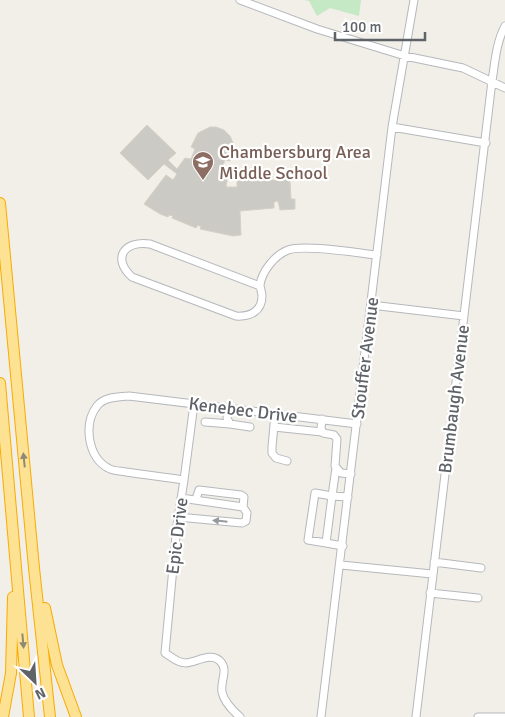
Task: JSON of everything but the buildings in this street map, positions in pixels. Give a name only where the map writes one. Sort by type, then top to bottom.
[{"type":"highway","points":[[0,203],[50,717]]},
{"type":"highway","points":[[0,383],[29,717]]},
{"type":"highway","points":[[3,717],[10,673],[14,620],[13,580],[5,477],[6,447]]},
{"type":"highway","points":[[27,489],[32,500],[46,619],[60,673],[76,717]]},
{"type":"street","points":[[240,0],[317,29],[405,56],[463,68],[505,88]]},
{"type":"street","name":"Stouffer Avenue","points":[[321,717],[392,127],[414,0]]},
{"type":"street","name":"Brumbaugh Avenue","points":[[416,717],[492,81],[496,50],[500,35],[505,26]]},
{"type":"street","points":[[392,127],[486,143]]},
{"type":"street","points":[[260,286],[150,244],[140,242],[131,244],[124,250],[122,256],[122,264],[132,276],[236,316],[250,316],[257,311],[262,299],[260,286],[269,266],[283,252],[298,248],[377,256]]},
{"type":"street","points":[[372,305],[464,316]]},
{"type":"street","name":"Kenebec Drive","points":[[129,396],[357,424]]},
{"type":"street","name":"Epic Drive","points":[[129,396],[110,397],[97,406],[91,420],[89,433],[91,447],[98,460],[109,469],[184,480],[178,517],[165,653],[174,660],[185,663],[211,657],[219,661],[225,670],[222,691],[227,703],[240,717]]},
{"type":"street","points":[[184,480],[194,404]]},
{"type":"street","points":[[228,408],[227,418],[230,424]]},
{"type":"street","points":[[275,414],[272,452],[276,458],[287,461]]},
{"type":"street","points":[[322,419],[322,432]]},
{"type":"street","points":[[205,422],[250,427]]},
{"type":"street","points":[[274,427],[322,432],[337,439],[334,466],[336,468],[326,543]]},
{"type":"street","points":[[336,468],[341,473],[351,474]]},
{"type":"street","points":[[178,517],[242,523],[246,521],[247,513],[243,507],[244,497],[241,494],[199,490],[196,500]]},
{"type":"street","points":[[343,546],[308,540],[315,493],[348,497]]},
{"type":"street","points":[[181,498],[243,507]]},
{"type":"street","points":[[434,562],[481,568]]},
{"type":"street","points":[[340,565],[432,574]]},
{"type":"street","points":[[430,593],[478,598]]},
{"type":"street","points":[[481,716],[505,717]]},
{"type":"green space","points":[[304,0],[361,0],[359,16],[330,8],[317,16],[309,1]]},
{"type":"place","name":"Chambersburg Area Middle School","points":[[203,181]]}]
